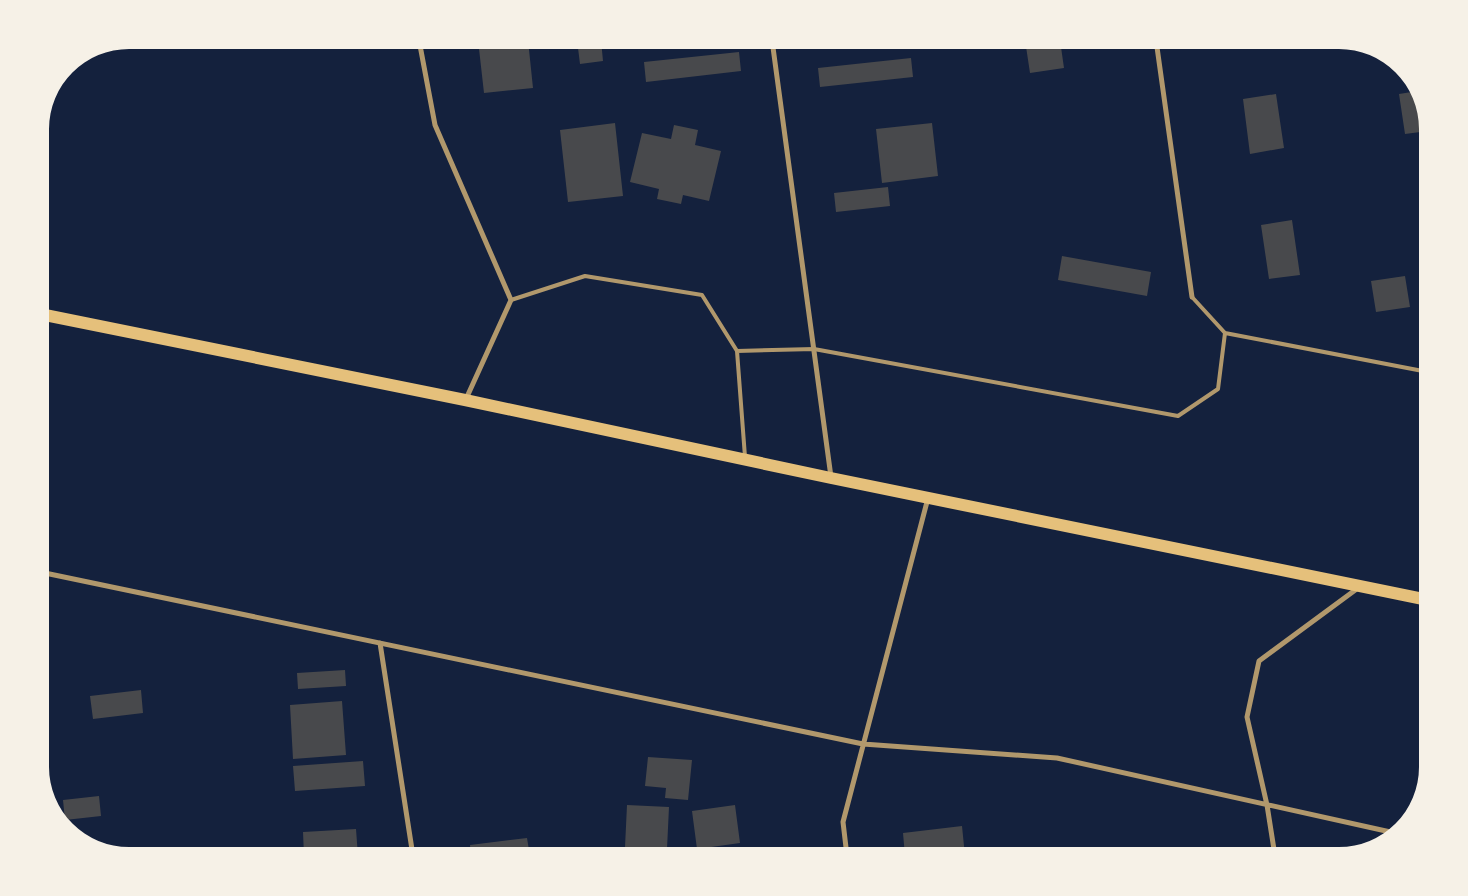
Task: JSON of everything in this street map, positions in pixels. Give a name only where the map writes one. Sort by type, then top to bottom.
[{"type":"main road","points":[[49,316],[465,400],[831,478],[1419,598]]},
{"type":"street","points":[[422,49],[436,125],[511,300],[465,400]]},
{"type":"street","points":[[773,49],[831,478]]},
{"type":"street","points":[[1157,49],[1192,297]]},
{"type":"street","points":[[846,847],[842,822],[928,498]]},
{"type":"street","points":[[49,574],[864,744],[1057,758],[1387,831]]},
{"type":"street","points":[[1273,847],[1267,805],[1247,718],[1259,661],[1361,586]]},
{"type":"street","points":[[380,643],[412,847]]},
{"type":"lane","points":[[511,300],[585,276],[702,295],[737,350],[745,460]]},
{"type":"lane","points":[[1192,297],[1225,334],[1419,370]]},
{"type":"lane","points":[[737,350],[814,349],[1178,416],[1218,389],[1225,334]]},
{"type":"building","points":[[479,49],[529,49],[533,88],[484,93]]},
{"type":"building","points":[[578,49],[602,49],[603,61],[580,64]]},
{"type":"building","points":[[1026,49],[1061,49],[1064,68],[1030,73]]},
{"type":"building","points":[[739,52],[741,71],[646,82],[644,62]]},
{"type":"building","points":[[911,58],[913,77],[820,87],[818,68]]},
{"type":"building","points":[[1411,93],[1418,113],[1419,132],[1405,134],[1399,94]]},
{"type":"building","points":[[1276,94],[1284,148],[1250,154],[1243,99]]},
{"type":"building","points":[[615,123],[623,196],[568,202],[560,130]]},
{"type":"building","points":[[932,123],[938,176],[882,183],[876,129]]},
{"type":"building","points":[[674,125],[698,130],[695,145],[721,151],[709,201],[683,195],[681,204],[657,199],[659,189],[630,182],[642,133],[671,139]]},
{"type":"building","points":[[888,187],[890,206],[836,212],[834,193]]},
{"type":"building","points":[[1292,220],[1300,275],[1269,279],[1261,225]]},
{"type":"building","points":[[1062,256],[1151,272],[1147,296],[1058,280]]},
{"type":"building","points":[[1405,276],[1410,307],[1376,312],[1371,281]]},
{"type":"building","points":[[345,670],[346,686],[298,689],[297,673]]},
{"type":"building","points":[[141,690],[143,713],[93,719],[90,696]]},
{"type":"building","points":[[342,701],[346,755],[293,759],[290,705]]},
{"type":"building","points":[[648,757],[692,760],[688,800],[665,798],[666,788],[645,786]]},
{"type":"building","points":[[363,761],[365,786],[295,791],[293,766]]},
{"type":"building","points":[[99,796],[101,816],[68,820],[64,815],[63,800]]},
{"type":"building","points":[[627,805],[669,807],[667,847],[625,847]]},
{"type":"building","points":[[735,805],[740,843],[697,847],[692,811]]},
{"type":"building","points":[[962,826],[964,847],[904,847],[903,833]]},
{"type":"building","points":[[356,829],[357,847],[304,847],[303,832]]},
{"type":"building","points":[[527,838],[528,847],[470,847],[470,845]]}]
